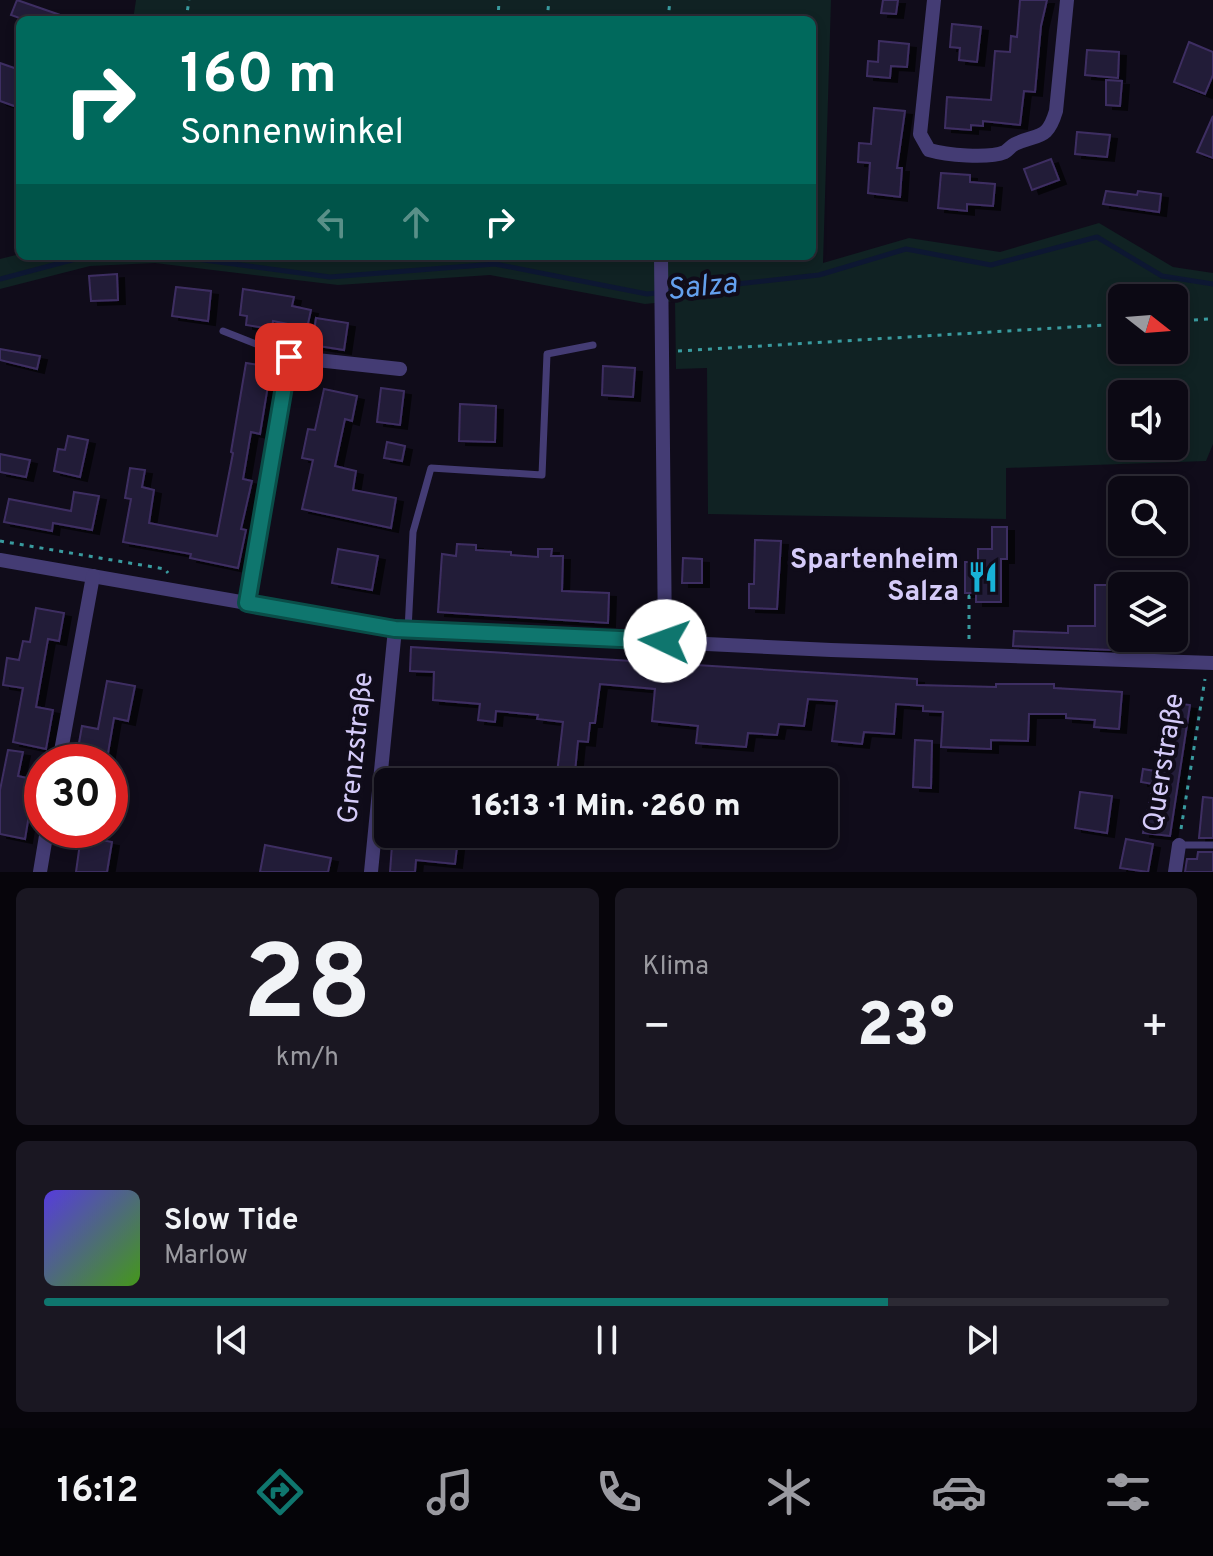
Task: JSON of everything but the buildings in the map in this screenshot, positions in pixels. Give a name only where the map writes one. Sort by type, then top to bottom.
[{"type":"street","points":[[934,0],[920,134],[929,150],[950,157],[1004,152],[1013,145],[1041,137],[1051,128],[1056,111],[1067,0]]},
{"type":"street","points":[[661,260],[665,641]]},
{"type":"street","points":[[247,603],[289,357],[400,369]]},
{"type":"street","points":[[0,560],[401,629],[1210,663]]},
{"type":"street","points":[[62,744],[93,576]]},
{"type":"street","name":"Grenzstraße","points":[[371,872],[401,629]]},
{"type":"street","name":"Querstraße","points":[[1175,872],[1179,845]]},
{"type":"street","points":[[40,872],[44,848]]},
{"type":"lane","points":[[223,331],[289,357]]},
{"type":"lane","points":[[401,629],[413,532],[431,468],[542,475],[547,354],[593,345]]},
{"type":"lane","points":[[1179,845],[1213,845]]},
{"type":"path","points":[[1188,320],[1210,319]]},
{"type":"path","points":[[662,351],[1108,325]]},
{"type":"path","points":[[968,654],[969,596],[976,596]]},
{"type":"path","name":"Querstraße","points":[[1179,845],[1210,663]]},
{"type":"shaded area","points":[[136,0],[831,0],[823,263],[909,238],[1000,252],[1099,223],[1173,267],[1213,273],[1213,444],[1206,461],[1006,468],[1006,519],[708,514],[707,368],[676,369],[675,301],[645,304],[490,275],[338,285],[155,263],[90,266],[0,289],[0,259],[16,255],[16,260],[816,260],[816,16],[134,16]]},
{"type":"waterway","name":"Salza","points":[[204,260],[330,277],[495,264],[647,294],[819,275],[906,249],[991,265],[1097,237],[1162,276],[1213,284]]},
{"type":"waterway","name":"Salza","points":[[0,279],[72,260]]},
{"type":"place","name":"Spartenheim Salza","points":[[983,577]]},
{"type":"route","points":[[289,357],[247,603],[395,629],[665,641]]}]
